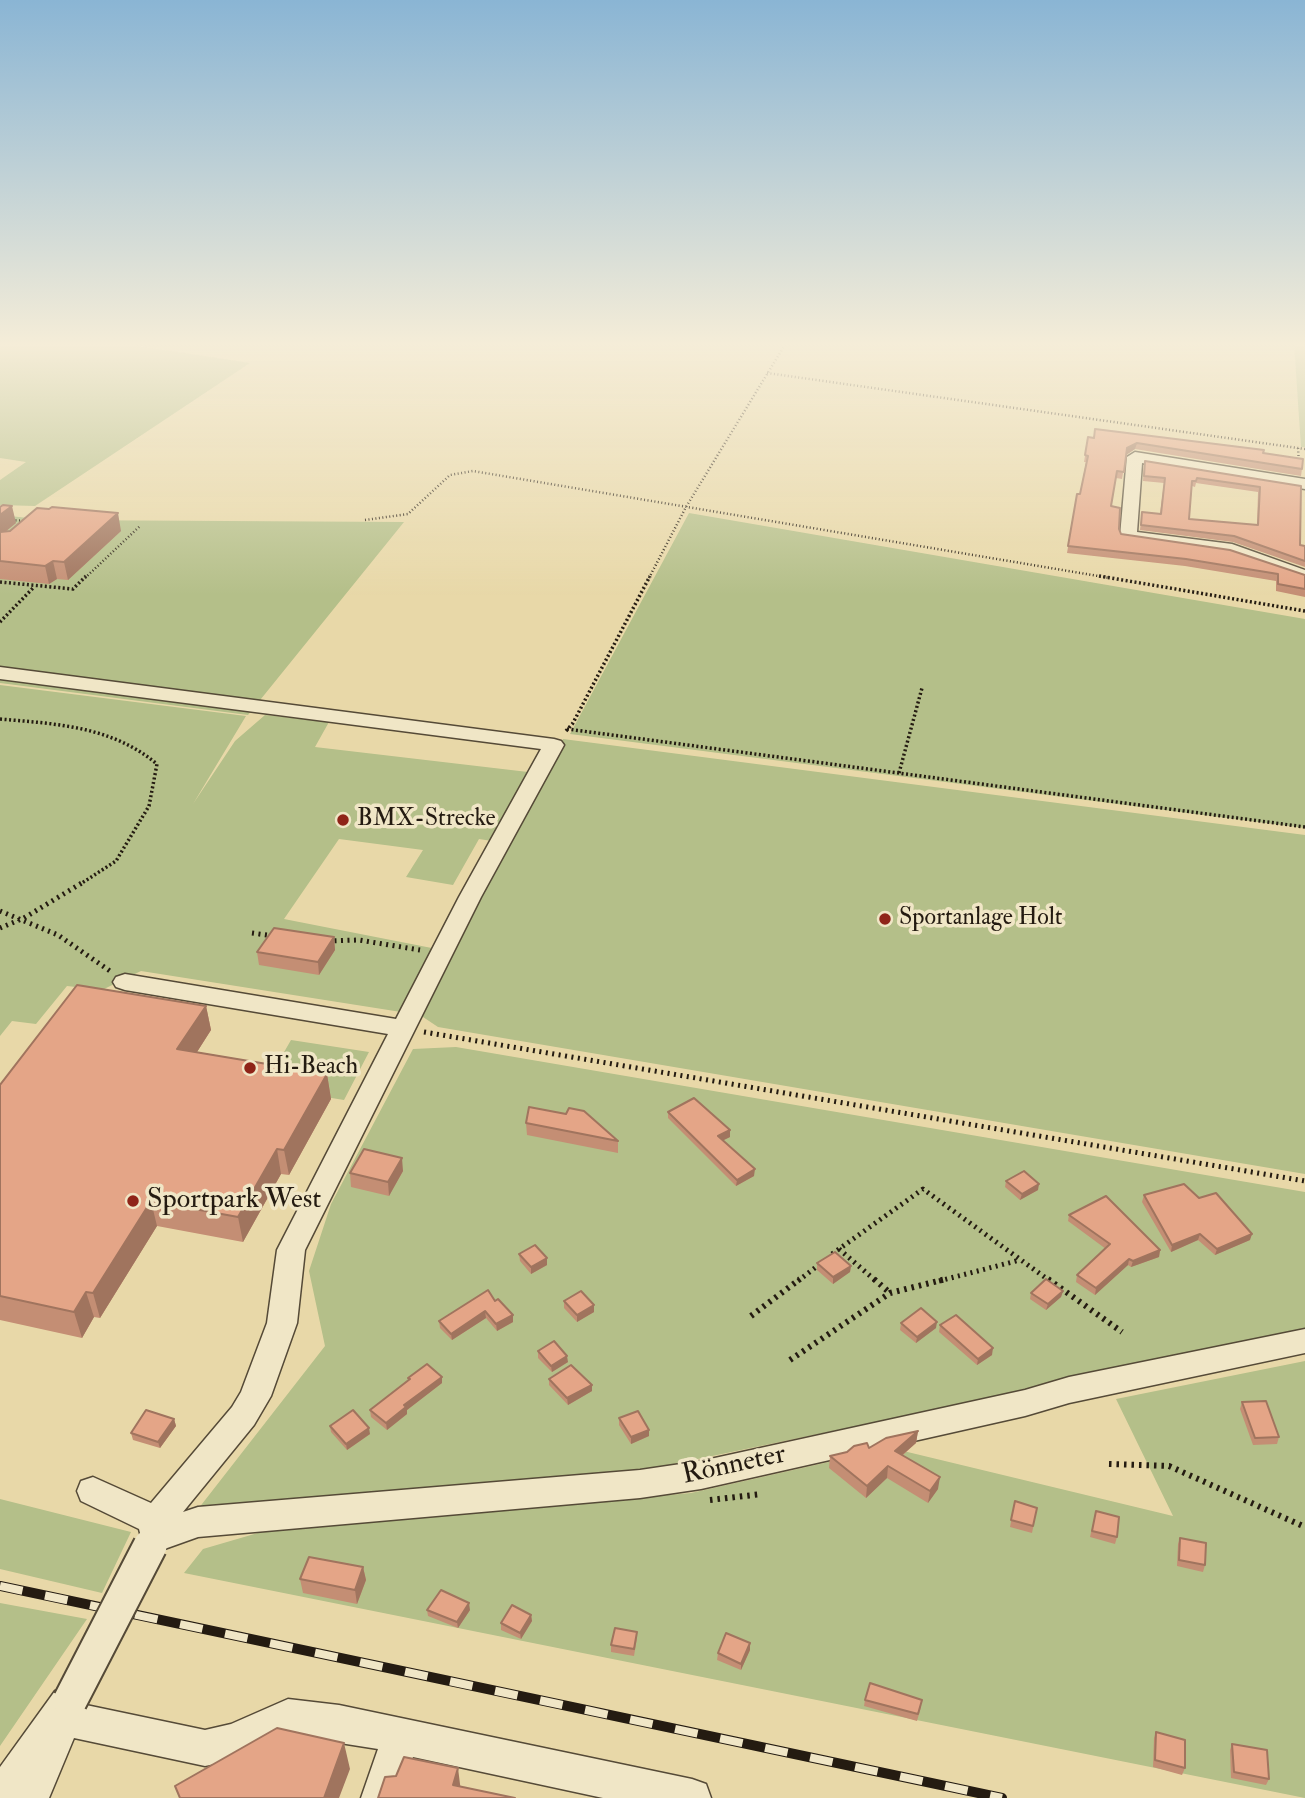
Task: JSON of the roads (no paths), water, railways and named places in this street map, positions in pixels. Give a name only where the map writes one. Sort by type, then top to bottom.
[{"type":"street","points":[[1305,484],[1135,457],[1128,536],[1232,549],[1305,576]]},
{"type":"street","points":[[0,673],[561,737],[402,1028],[291,1250],[282,1323],[255,1396],[154,1535],[67,1709],[30,1798]]},
{"type":"street","points":[[125,982],[402,1028]]},
{"type":"street","name":"Rönneter","points":[[154,1535],[198,1522],[640,1484],[689,1477],[1025,1403],[1069,1390],[1305,1341]]},
{"type":"street","points":[[93,1491],[154,1535]]},
{"type":"street","points":[[67,1709],[205,1748],[234,1742],[288,1717],[339,1723],[692,1798]]},
{"type":"street","points":[[1,1798],[67,1709]]},
{"type":"street","points":[[380,1798],[401,1736]]},
{"type":"railway","points":[[0,1586],[1002,1798]]},
{"type":"place","name":"BMX-Strecke","points":[[343,820]]},
{"type":"place","name":"Sportanlage Holt","points":[[885,919]]},
{"type":"place","name":"Hi-Beach","points":[[250,1068]]},
{"type":"place","name":"Sportpark West","points":[[133,1201]]}]
